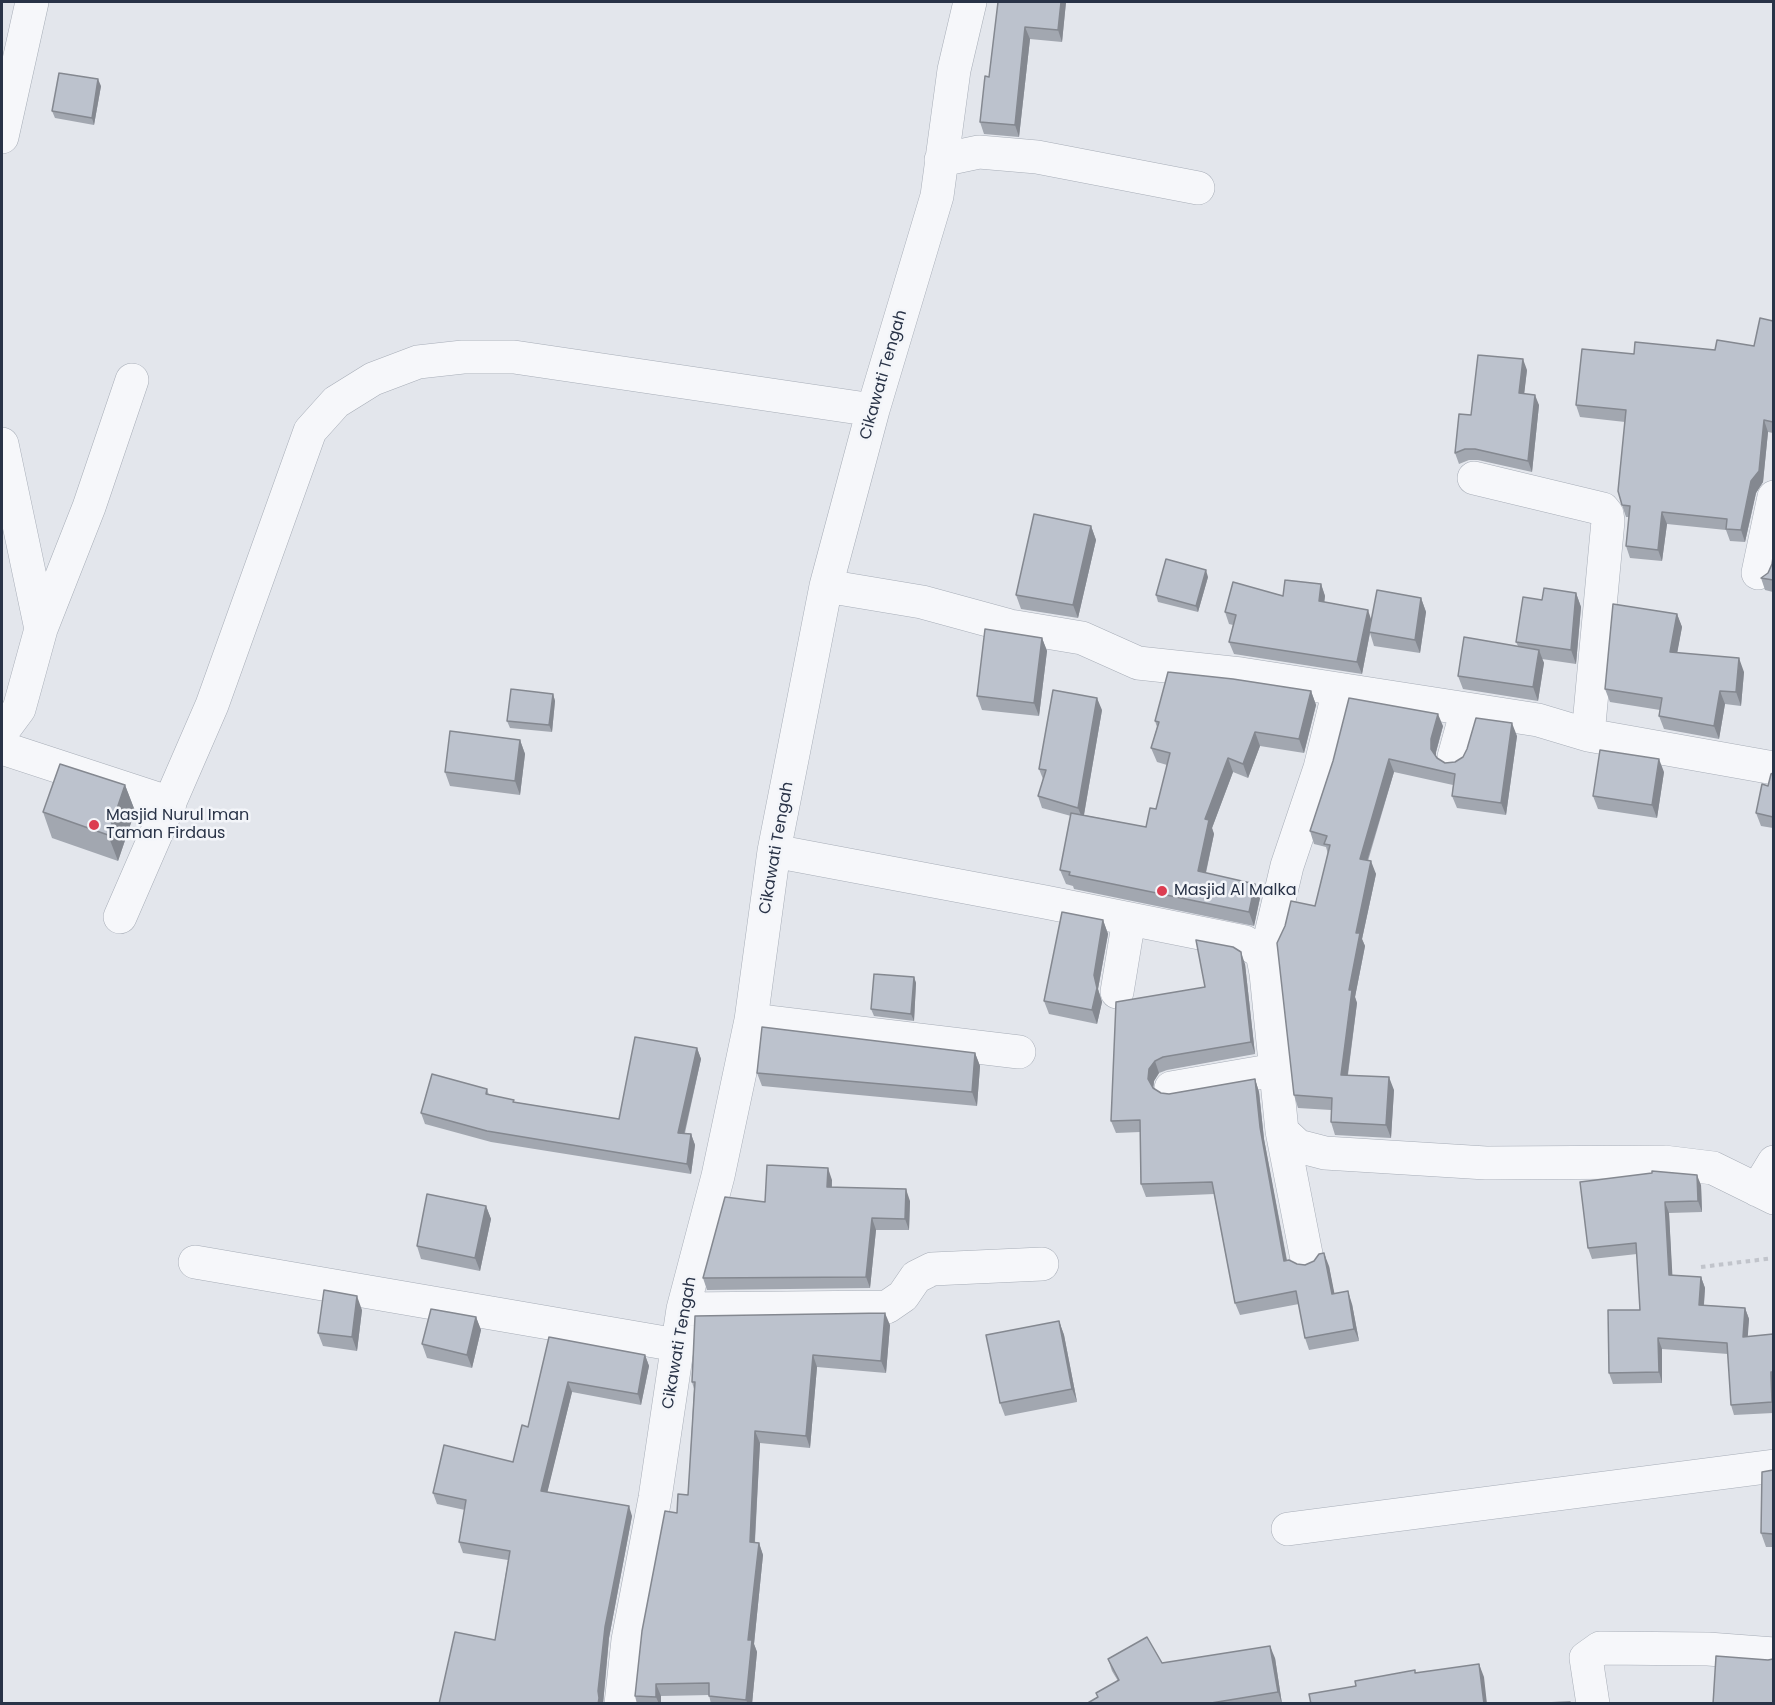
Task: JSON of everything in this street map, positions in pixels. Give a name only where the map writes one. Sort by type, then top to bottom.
[{"type":"street","points":[[2,137],[32,2]]},
{"type":"street","name":"Cikawati Tengah","points":[[621,1704],[628,1640],[655,1498],[682,1309],[718,1176],[751,1020],[774,851],[826,586],[873,411],[937,196],[954,70],[970,2]]},
{"type":"street","points":[[941,160],[979,152],[1037,157],[1197,188]]},
{"type":"street","points":[[120,917],[212,705],[310,431],[336,402],[373,379],[418,362],[463,357],[514,357],[873,411]]},
{"type":"street","points":[[2,732],[19,709],[41,628],[89,507],[132,380]]},
{"type":"street","points":[[2,444],[41,628]]},
{"type":"street","points":[[1474,478],[1603,509],[1607,514],[1588,735]]},
{"type":"street","points":[[1758,573],[1773,497]]},
{"type":"street","points":[[826,586],[922,602],[1010,626],[1082,638],[1138,663],[1241,674],[1538,720],[1588,735],[1773,768]]},
{"type":"street","points":[[1307,1259],[1282,1131],[1262,953],[1271,934],[1287,866],[1320,768],[1339,690]]},
{"type":"street","points":[[1454,757],[1467,710]]},
{"type":"street","points":[[2,748],[170,803]]},
{"type":"street","points":[[774,851],[1245,942],[1262,953]]},
{"type":"street","points":[[1116,992],[1129,919]]},
{"type":"street","points":[[751,1020],[1019,1052]]},
{"type":"street","points":[[1171,1088],[1275,1070]]},
{"type":"street","points":[[1282,1131],[1298,1146],[1325,1153],[1486,1163],[1664,1162],[1713,1168],[1765,1194],[1773,1162]]},
{"type":"street","points":[[195,1262],[677,1345]]},
{"type":"street","points":[[682,1309],[887,1307],[903,1296],[916,1277],[932,1269],[1042,1264]]},
{"type":"street","points":[[1288,1529],[1773,1466]]},
{"type":"street","points":[[1593,1704],[1586,1658],[1600,1648],[1708,1649],[1773,1654]]},
{"type":"path","points":[[1701,1267],[1773,1258]]},
{"type":"building","points":[[998,2],[1061,2],[1058,30],[1025,27],[1015,125],[980,122],[985,76],[989,77]]},
{"type":"building","points":[[59,73],[98,79],[92,118],[52,111]]},
{"type":"building","points":[[1760,318],[1773,321],[1773,422],[1764,420],[1759,471],[1751,481],[1741,530],[1726,529],[1727,519],[1662,512],[1658,550],[1626,546],[1630,506],[1622,505],[1618,491],[1626,410],[1576,405],[1582,349],[1634,354],[1635,342],[1715,350],[1717,340],[1754,346]]},
{"type":"building","points":[[1478,355],[1523,359],[1519,393],[1535,395],[1528,461],[1475,449],[1465,449],[1455,453],[1459,414],[1471,415]]},
{"type":"building","points":[[1034,514],[1091,526],[1073,605],[1016,595]]},
{"type":"building","points":[[1773,557],[1773,580],[1761,578],[1768,573]]},
{"type":"building","points":[[1166,559],[1206,570],[1196,606],[1156,595]]},
{"type":"building","points":[[1285,580],[1321,584],[1319,601],[1368,610],[1357,662],[1229,642],[1236,615],[1225,612],[1233,582],[1283,596]]},
{"type":"building","points":[[1544,588],[1576,593],[1571,650],[1516,642],[1523,597],[1542,600]]},
{"type":"building","points":[[1377,590],[1421,598],[1415,640],[1369,632]]},
{"type":"building","points":[[1613,604],[1677,614],[1670,652],[1739,658],[1736,692],[1720,691],[1714,726],[1659,716],[1662,698],[1605,689]]},
{"type":"building","points":[[985,629],[1042,638],[1034,703],[977,696]]},
{"type":"building","points":[[1464,637],[1539,650],[1533,687],[1458,676]]},
{"type":"building","points":[[1168,672],[1311,691],[1299,739],[1255,732],[1243,764],[1228,758],[1205,819],[1209,820],[1198,871],[1255,884],[1249,912],[1069,875],[1070,872],[1060,870],[1071,813],[1146,827],[1150,808],[1156,809],[1170,753],[1151,748],[1159,722],[1155,721]]},
{"type":"building","points":[[511,689],[553,694],[549,725],[507,721]]},
{"type":"building","points":[[1053,690],[1097,698],[1078,808],[1038,796],[1046,770],[1039,769]]},
{"type":"building","points":[[1349,698],[1438,714],[1431,739],[1431,749],[1437,758],[1445,763],[1455,762],[1463,757],[1476,718],[1512,723],[1501,803],[1452,796],[1455,774],[1389,759],[1360,859],[1371,861],[1356,933],[1360,933],[1349,990],[1352,990],[1341,1075],[1389,1077],[1386,1125],[1331,1122],[1332,1098],[1294,1095],[1277,943],[1285,926],[1291,901],[1315,906],[1330,845],[1324,844],[1327,836],[1310,831],[1333,761]]},
{"type":"building","points":[[450,731],[520,740],[515,781],[445,772]]},
{"type":"building","points":[[1600,750],[1659,759],[1652,805],[1593,796]]},
{"type":"building","points":[[60,764],[125,785],[108,835],[43,812]]},
{"type":"building","points":[[1773,773],[1773,817],[1756,813],[1762,784],[1768,786]]},
{"type":"building","points":[[1062,912],[1103,920],[1094,975],[1097,988],[1092,1010],[1044,1001]]},
{"type":"building","points":[[1196,940],[1233,947],[1241,952],[1251,1042],[1163,1057],[1155,1061],[1149,1069],[1148,1079],[1153,1088],[1161,1093],[1169,1094],[1255,1079],[1260,1127],[1284,1261],[1289,1260],[1305,1265],[1314,1261],[1319,1254],[1324,1253],[1332,1294],[1348,1291],[1354,1329],[1305,1338],[1296,1291],[1235,1303],[1212,1182],[1141,1184],[1140,1120],[1111,1121],[1116,1002],[1205,987]]},
{"type":"building","points":[[874,974],[914,977],[911,1014],[871,1009]]},
{"type":"building","points":[[762,1027],[975,1053],[972,1092],[757,1073]]},
{"type":"building","points":[[635,1037],[697,1048],[678,1133],[691,1134],[687,1164],[487,1131],[421,1113],[432,1074],[487,1089],[486,1094],[514,1100],[513,1102],[619,1119]]},
{"type":"building","points":[[767,1165],[828,1168],[827,1187],[906,1189],[905,1219],[872,1218],[866,1277],[703,1278],[725,1197],[765,1202]]},
{"type":"building","points":[[1652,1171],[1697,1175],[1698,1201],[1665,1202],[1669,1275],[1701,1277],[1699,1305],[1745,1308],[1743,1337],[1773,1334],[1772,1402],[1731,1405],[1727,1343],[1658,1338],[1659,1372],[1609,1373],[1608,1310],[1640,1310],[1636,1243],[1588,1248],[1580,1182],[1652,1173]]},
{"type":"building","points":[[427,1194],[486,1206],[475,1258],[417,1246]]},
{"type":"building","points":[[324,1290],[357,1296],[352,1337],[318,1333]]},
{"type":"building","points":[[431,1309],[476,1317],[467,1355],[422,1344]]},
{"type":"building","points":[[885,1313],[881,1361],[813,1355],[806,1436],[755,1431],[750,1542],[759,1543],[748,1640],[752,1640],[746,1700],[709,1696],[709,1683],[656,1684],[656,1697],[635,1696],[642,1631],[665,1511],[677,1513],[678,1494],[688,1495],[695,1382],[692,1382],[695,1316]]},
{"type":"building","points":[[1059,1321],[1072,1389],[1000,1403],[986,1335]]},
{"type":"building","points":[[549,1337],[645,1355],[638,1394],[568,1382],[541,1491],[629,1506],[605,1627],[598,1704],[439,1704],[455,1632],[495,1640],[510,1551],[459,1542],[466,1500],[433,1493],[444,1445],[513,1462],[522,1425],[528,1427]]},
{"type":"building","points":[[1773,1470],[1773,1534],[1761,1533],[1762,1472]]},
{"type":"building","points":[[1147,1637],[1162,1663],[1270,1646],[1278,1692],[1205,1704],[1086,1704],[1098,1697],[1096,1693],[1119,1680],[1108,1659]]},
{"type":"building","points":[[1716,1656],[1773,1659],[1773,1704],[1713,1704]]},
{"type":"building","points":[[1479,1664],[1484,1704],[1311,1704],[1309,1694],[1356,1686],[1355,1681],[1415,1670],[1415,1673]]},
{"type":"building","points":[[1570,1702],[1570,1704],[1521,1704]]},
{"type":"place","name":"Masjid Nurul Iman Taman Firdaus","points":[[94,825]]},
{"type":"place","name":"Masjid Al Malka","points":[[1162,891]]}]
